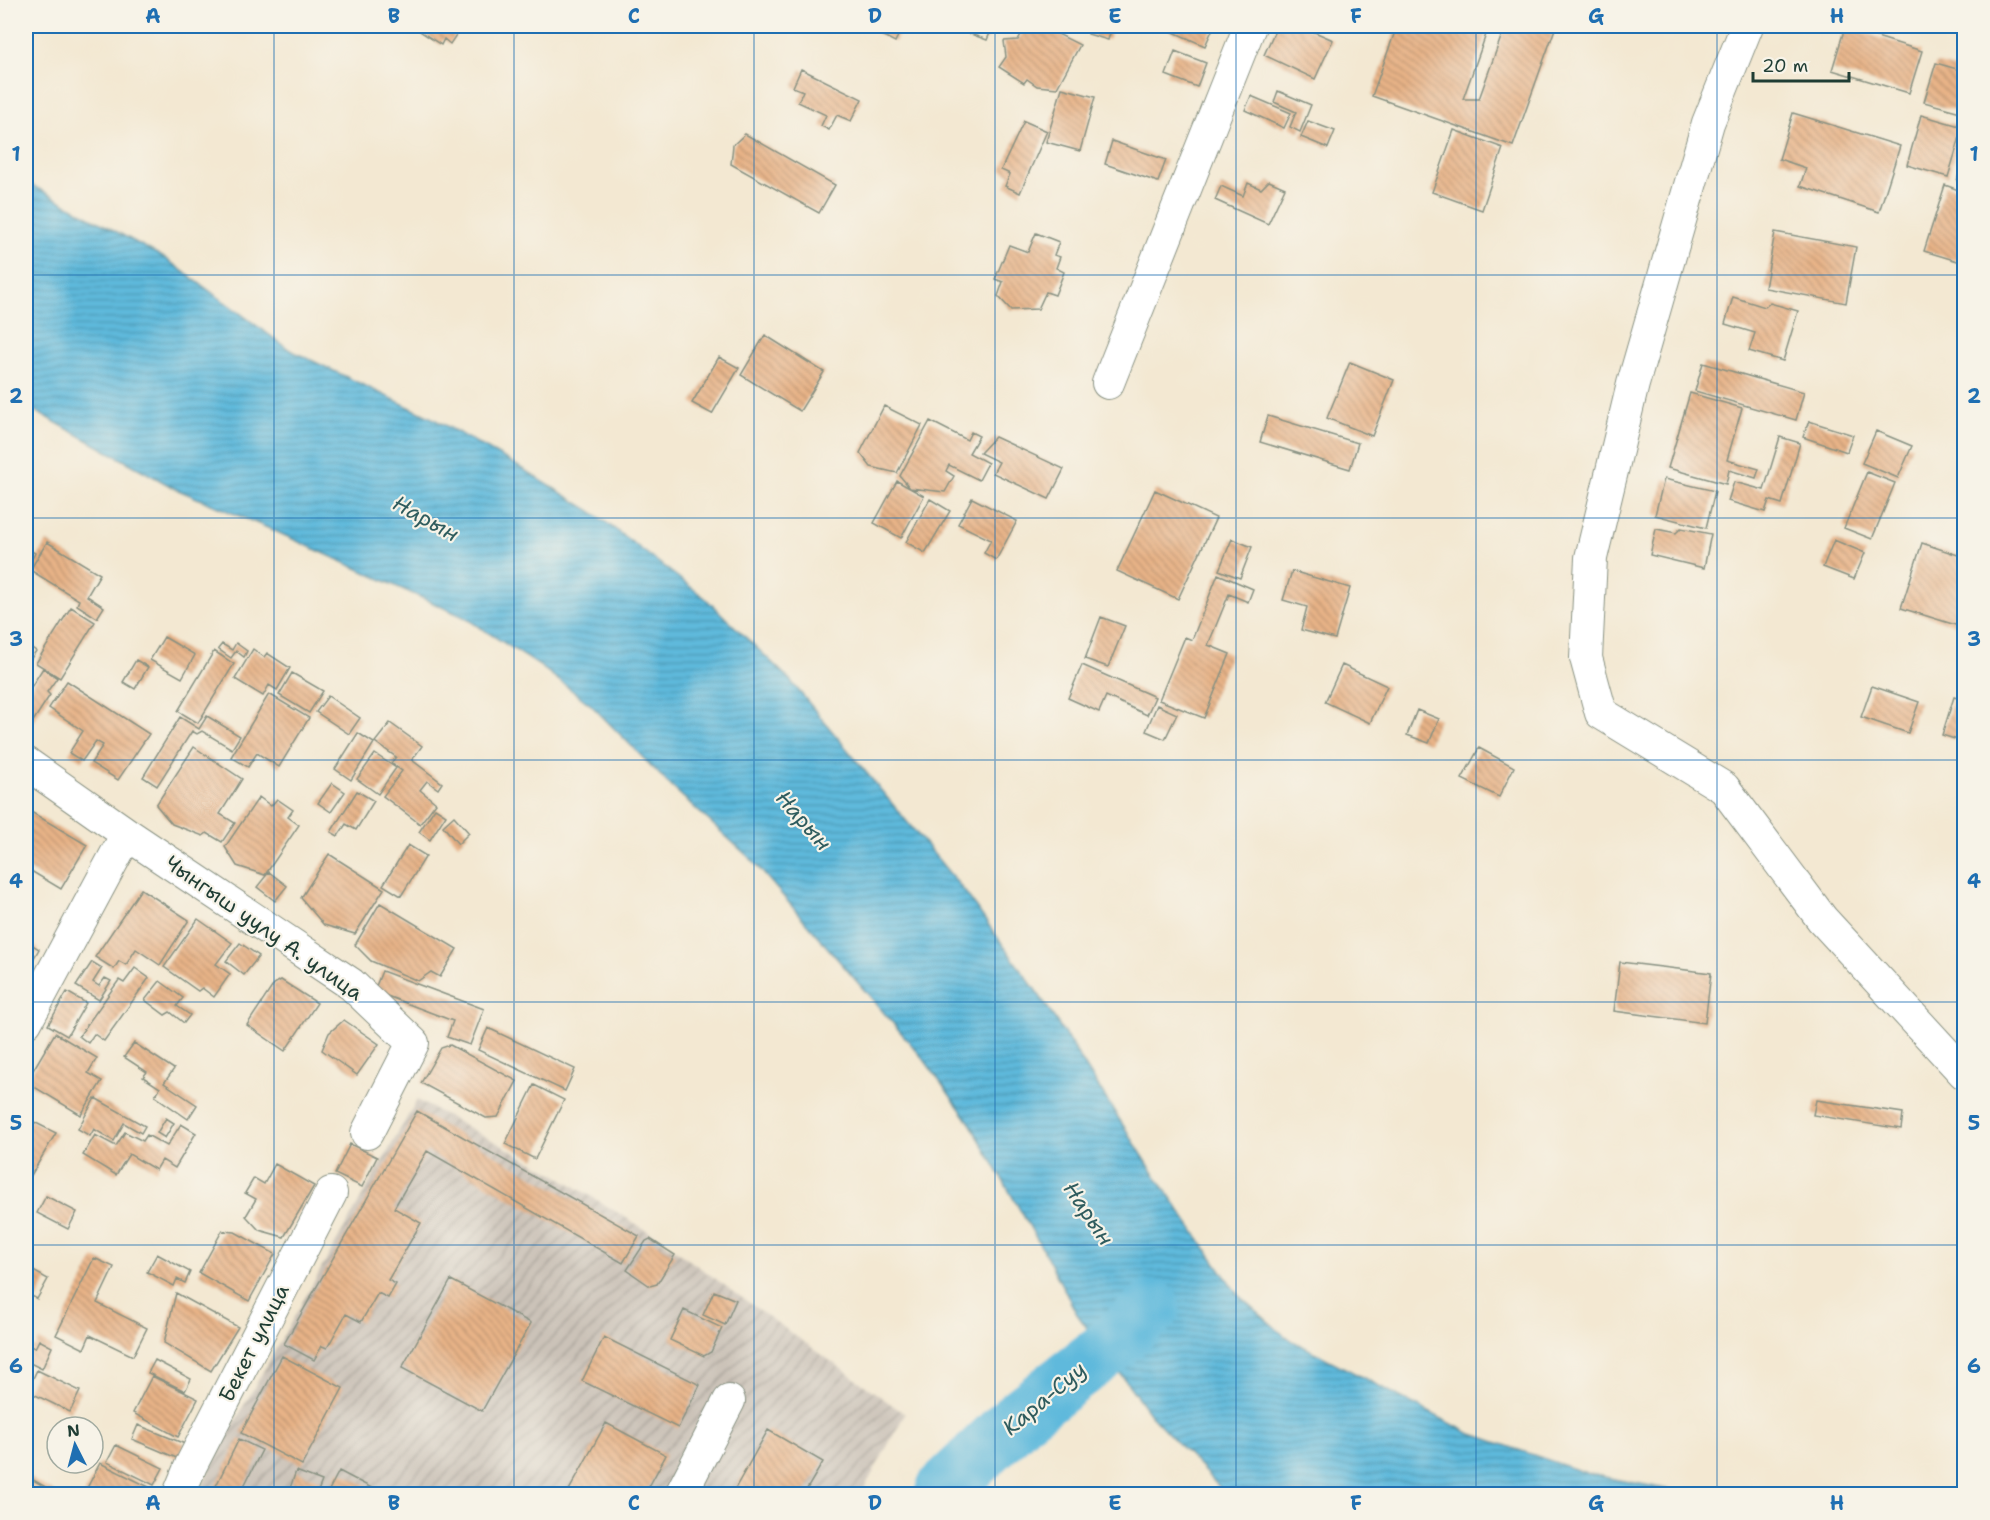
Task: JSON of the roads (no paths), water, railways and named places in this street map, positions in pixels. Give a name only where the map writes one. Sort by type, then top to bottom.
[{"type":"street","points":[[1108,383],[1250,26]]},
{"type":"street","points":[[1747,26],[1708,123],[1633,384],[1591,558],[1586,658],[1601,713],[1724,788],[1822,919],[1965,1072]]},
{"type":"street","name":"Чынгыш уулу А. улица","points":[[26,763],[127,834],[351,984],[413,1042],[367,1133]]},
{"type":"street","points":[[26,1022],[127,834]]},
{"type":"street","name":"Бекет улица","points":[[179,1494],[191,1465],[331,1193]]},
{"type":"street","points":[[681,1494],[729,1401]]},
{"type":"water","name":"Нарын","points":[[26,182],[166,259],[290,350],[432,418],[511,462],[591,511],[705,598],[789,679],[965,892],[1044,1002],[1153,1172],[1238,1295],[1287,1338],[1469,1433],[1589,1474],[1691,1494],[1225,1493],[1150,1414],[1077,1314],[970,1123],[923,1058],[752,860],[672,787],[591,705],[540,666],[464,617],[275,531],[176,489],[26,406]]},
{"type":"waterway","name":"Кара-Суу","points":[[943,1494],[945,1488],[1019,1417],[1104,1351],[1152,1308]]}]
